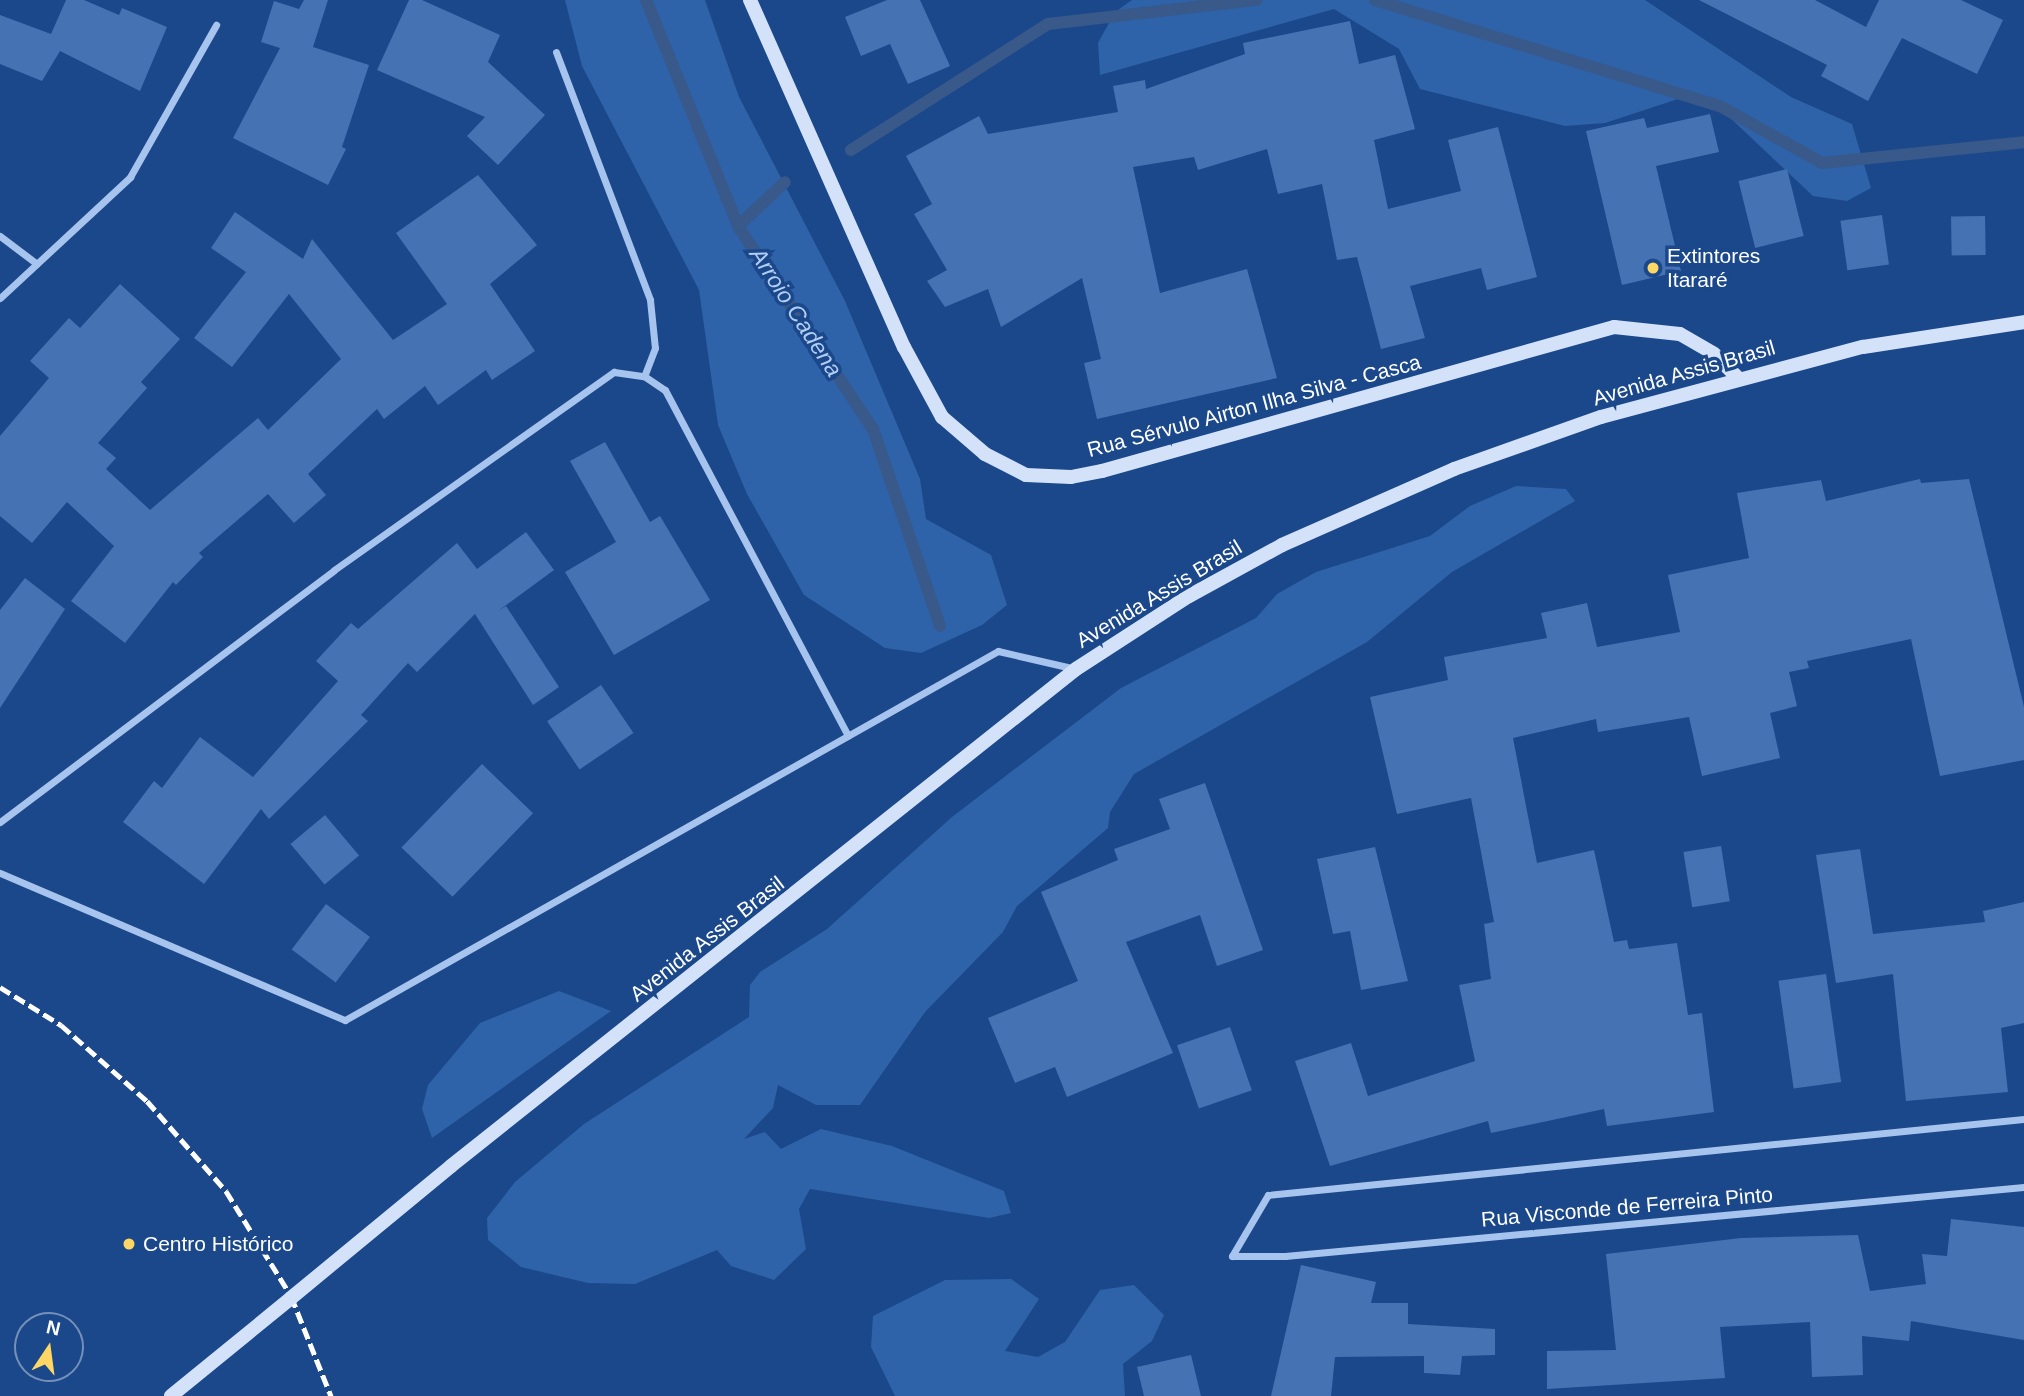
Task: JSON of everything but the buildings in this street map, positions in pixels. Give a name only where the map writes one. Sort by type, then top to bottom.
[{"type":"street","name":"Rua Sérvulo Airton Ilha Silva - Casca","points":[[750,0],[904,347],[943,417],[985,454],[1026,475],[1071,477],[1102,471],[1614,327],[1680,334],[1714,355],[1738,378]]},
{"type":"street","points":[[0,298],[130,177],[216,25]]},
{"type":"street","points":[[556,52],[650,300],[655,348],[644,376]]},
{"type":"street","points":[[0,236],[37,264]]},
{"type":"street","name":"Avenida Assis Brasil","points":[[171,1396],[450,1166],[1076,669],[1189,596],[1283,545],[1454,469],[1738,378],[1863,347],[2024,322]]},
{"type":"street","points":[[0,822],[334,570],[614,372],[644,376],[665,390],[848,735]]},
{"type":"street","points":[[0,873],[345,1020],[999,651],[1076,669]]},
{"type":"street","name":"Rua Visconde de Ferreira Pinto","points":[[2024,1119],[1268,1195],[1232,1256],[1480,1238],[2024,1187]]},
{"type":"shaded area","points":[[565,0],[705,0],[739,97],[845,301],[920,479],[926,519],[991,555],[1007,605],[982,625],[921,653],[885,648],[804,595],[747,494],[718,425],[699,290],[582,66]]},
{"type":"shaded area","points":[[1132,0],[1645,0],[1791,97],[1852,124],[1871,188],[1847,201],[1813,196],[1726,114],[1678,99],[1605,123],[1565,126],[1420,89],[1399,49],[1334,9],[1100,75],[1098,43],[1115,12]]},
{"type":"shaded area","points":[[1516,486],[1566,489],[1575,501],[1452,572],[1367,642],[1134,774],[1110,812],[1108,828],[1017,906],[1003,932],[925,1012],[860,1105],[816,1105],[778,1085],[773,1108],[744,1139],[765,1132],[781,1149],[821,1129],[892,1146],[1004,1191],[1011,1213],[989,1218],[810,1189],[799,1209],[806,1249],[774,1280],[731,1266],[717,1250],[635,1284],[588,1283],[521,1267],[488,1240],[487,1218],[515,1182],[584,1124],[749,1017],[750,985],[760,972],[827,929],[952,817],[1121,688],[1256,618],[1277,594],[1316,572],[1430,536],[1470,506]]},
{"type":"shaded area","points":[[559,991],[611,1011],[432,1138],[422,1109],[428,1085],[480,1023]]},
{"type":"shaded area","points":[[1011,1279],[1039,1299],[1005,1351],[1038,1357],[1065,1342],[1100,1290],[1134,1285],[1164,1315],[1152,1341],[1123,1364],[1125,1396],[895,1396],[871,1347],[873,1316],[945,1280]]},
{"type":"waterway","name":"Arroio Cadena","points":[[646,0],[738,226],[873,429],[940,626]]},
{"type":"waterway","points":[[851,150],[1048,24],[1257,0]]},
{"type":"waterway","points":[[1375,0],[1720,106],[1822,163],[2024,142]]},
{"type":"waterway","points":[[738,226],[785,182]]},
{"type":"railway","points":[[0,987],[61,1025],[147,1101],[226,1191],[291,1296],[331,1396]]},
{"type":"place","name":"Extintores Itararé","points":[[1653,268]]},
{"type":"place","name":"Centro Histórico","points":[[129,1244]]}]
